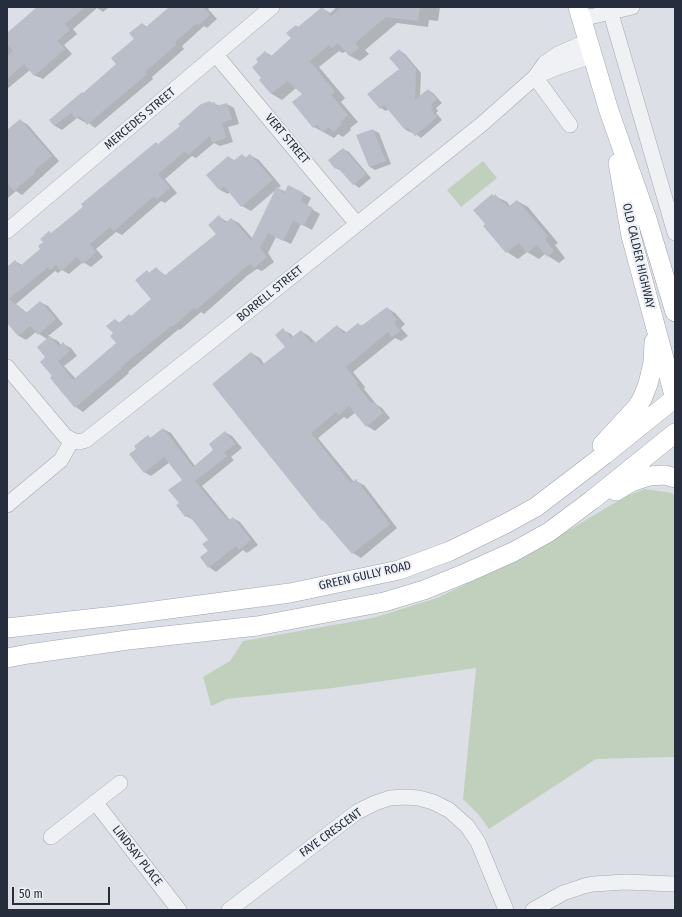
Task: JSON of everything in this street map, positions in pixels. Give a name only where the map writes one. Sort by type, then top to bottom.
[{"type":"main road","name":"OLD CALDER HIGHWAY","points":[[580,13],[608,111],[647,219],[675,312]]},
{"type":"main road","name":"OLD CALDER HIGHWAY","points":[[608,111],[631,236],[675,398]]},
{"type":"main road","points":[[647,219],[675,275]]},
{"type":"main road","points":[[561,490],[637,407],[642,399],[648,384],[653,363],[654,321]]},
{"type":"main road","name":"GREEN GULLY ROAD","points":[[7,628],[124,615],[290,593],[399,570],[450,551],[486,534],[536,507],[561,490],[675,398]]},
{"type":"main road","points":[[7,658],[128,640],[257,626],[384,602],[424,590],[512,552],[549,532],[592,500],[675,433]]},
{"type":"main road","points":[[569,517],[640,479],[656,474],[675,478]]},
{"type":"street","name":"MERCEDES STREET","points":[[7,231],[272,7]]},
{"type":"street","points":[[580,13],[632,7]]},
{"type":"street","points":[[610,9],[675,233]]},
{"type":"street","name":"BORRELL STREET","points":[[72,440],[79,442],[92,436],[492,116],[535,77],[590,48]]},
{"type":"street","name":"VERT STREET","points":[[216,55],[357,224]]},
{"type":"street","points":[[535,77],[570,125]]},
{"type":"street","points":[[7,367],[61,432],[72,440],[61,460],[7,505]]},
{"type":"street","points":[[50,837],[120,783]]},
{"type":"street","name":"FAYE CRESCENT","points":[[229,910],[357,812],[375,803],[390,798],[405,797],[419,798],[433,802],[449,810],[467,826],[478,842],[506,910]]},
{"type":"street","name":"LINDSAY PLACE","points":[[95,802],[179,910]]},
{"type":"street","points":[[533,910],[563,893],[593,884],[625,882],[675,884]]},
{"type":"green space","points":[[483,161],[497,178],[461,207],[447,190]]},
{"type":"green space","points":[[645,489],[672,493],[675,497],[675,757],[596,759],[489,829],[478,814],[463,799],[476,668],[333,688],[227,699],[211,706],[203,677],[230,661],[243,641],[373,618],[437,598],[529,554],[626,496]]},
{"type":"building","points":[[37,7],[85,7],[65,24],[70,30],[57,41],[65,49],[34,76],[24,64],[7,79],[7,56],[13,51],[7,44],[7,33]]},
{"type":"building","points":[[169,7],[203,7],[210,15],[199,25],[197,23],[175,42],[177,44],[145,72],[147,74],[87,125],[80,116],[76,119],[71,113],[54,126],[49,120],[116,64],[111,58],[134,39],[129,33],[142,23],[146,27]]},
{"type":"building","points":[[322,7],[331,16],[342,7],[420,7],[418,21],[386,17],[355,43],[359,48],[349,56],[338,43],[332,48],[329,45],[310,61],[335,92],[331,95],[348,115],[340,122],[342,124],[333,132],[329,127],[323,132],[317,125],[313,128],[292,102],[302,94],[287,81],[271,94],[259,80],[261,78],[252,67],[258,62],[256,59],[265,51],[270,57],[291,38],[286,33],[296,25],[298,27]]},
{"type":"building","points":[[399,49],[416,69],[415,100],[428,89],[437,99],[431,105],[433,107],[431,109],[437,117],[415,136],[408,128],[405,130],[384,105],[380,109],[367,94],[399,69],[389,58]]},
{"type":"building","points":[[210,101],[211,103],[215,102],[216,106],[227,103],[232,119],[222,123],[226,138],[212,143],[210,136],[188,155],[185,151],[158,174],[170,188],[157,199],[154,196],[114,231],[110,227],[90,244],[96,252],[83,264],[77,257],[61,271],[56,265],[50,270],[48,267],[9,299],[26,313],[40,301],[56,319],[38,335],[30,326],[18,336],[7,323],[7,267],[15,260],[20,266],[40,249],[38,246],[43,242],[40,239],[49,231],[51,233],[83,207],[81,204],[156,142],[158,144],[180,126],[178,124],[201,104]]},
{"type":"building","points":[[20,119],[52,156],[14,191],[7,183],[7,130]]},
{"type":"building","points":[[373,129],[386,161],[369,167],[356,135]]},
{"type":"building","points":[[343,148],[366,174],[353,185],[337,167],[335,169],[328,160]]},
{"type":"building","points":[[242,154],[245,158],[250,154],[273,180],[241,207],[224,186],[219,190],[206,175],[228,156],[233,161]]},
{"type":"building","points":[[288,185],[304,193],[300,201],[313,208],[304,226],[293,221],[283,241],[268,233],[260,248],[267,257],[254,268],[250,264],[196,310],[194,308],[172,327],[171,326],[121,367],[122,368],[75,408],[50,378],[52,376],[40,362],[45,357],[37,347],[50,336],[59,346],[63,342],[70,351],[58,361],[73,380],[116,343],[110,336],[113,333],[106,326],[115,319],[119,323],[129,314],[131,316],[151,299],[135,280],[147,270],[149,273],[156,267],[164,276],[216,234],[208,225],[219,215],[225,223],[231,218],[251,240],[277,186],[284,194]]},
{"type":"building","points":[[492,194],[494,196],[495,194],[508,207],[517,200],[548,236],[545,239],[554,251],[547,257],[537,245],[527,253],[519,243],[506,253],[483,226],[485,224],[473,210]]},
{"type":"building","points":[[387,307],[397,320],[394,323],[400,331],[392,337],[388,332],[346,367],[358,383],[356,384],[372,404],[374,402],[383,413],[366,427],[349,406],[339,415],[336,412],[311,433],[351,483],[356,479],[390,524],[352,554],[323,520],[322,521],[212,384],[251,352],[262,365],[285,347],[275,335],[283,328],[291,338],[301,330],[311,343],[313,341],[315,343],[337,325],[344,334],[358,323],[361,326]]},
{"type":"building","points":[[163,428],[193,467],[213,450],[209,444],[225,431],[235,444],[224,453],[227,456],[195,481],[228,521],[233,517],[251,540],[239,550],[236,546],[208,568],[200,557],[208,551],[202,544],[208,540],[188,514],[185,517],[176,505],[179,503],[168,490],[182,480],[164,457],[144,473],[129,454],[136,449],[134,446],[148,435],[150,438]]}]
